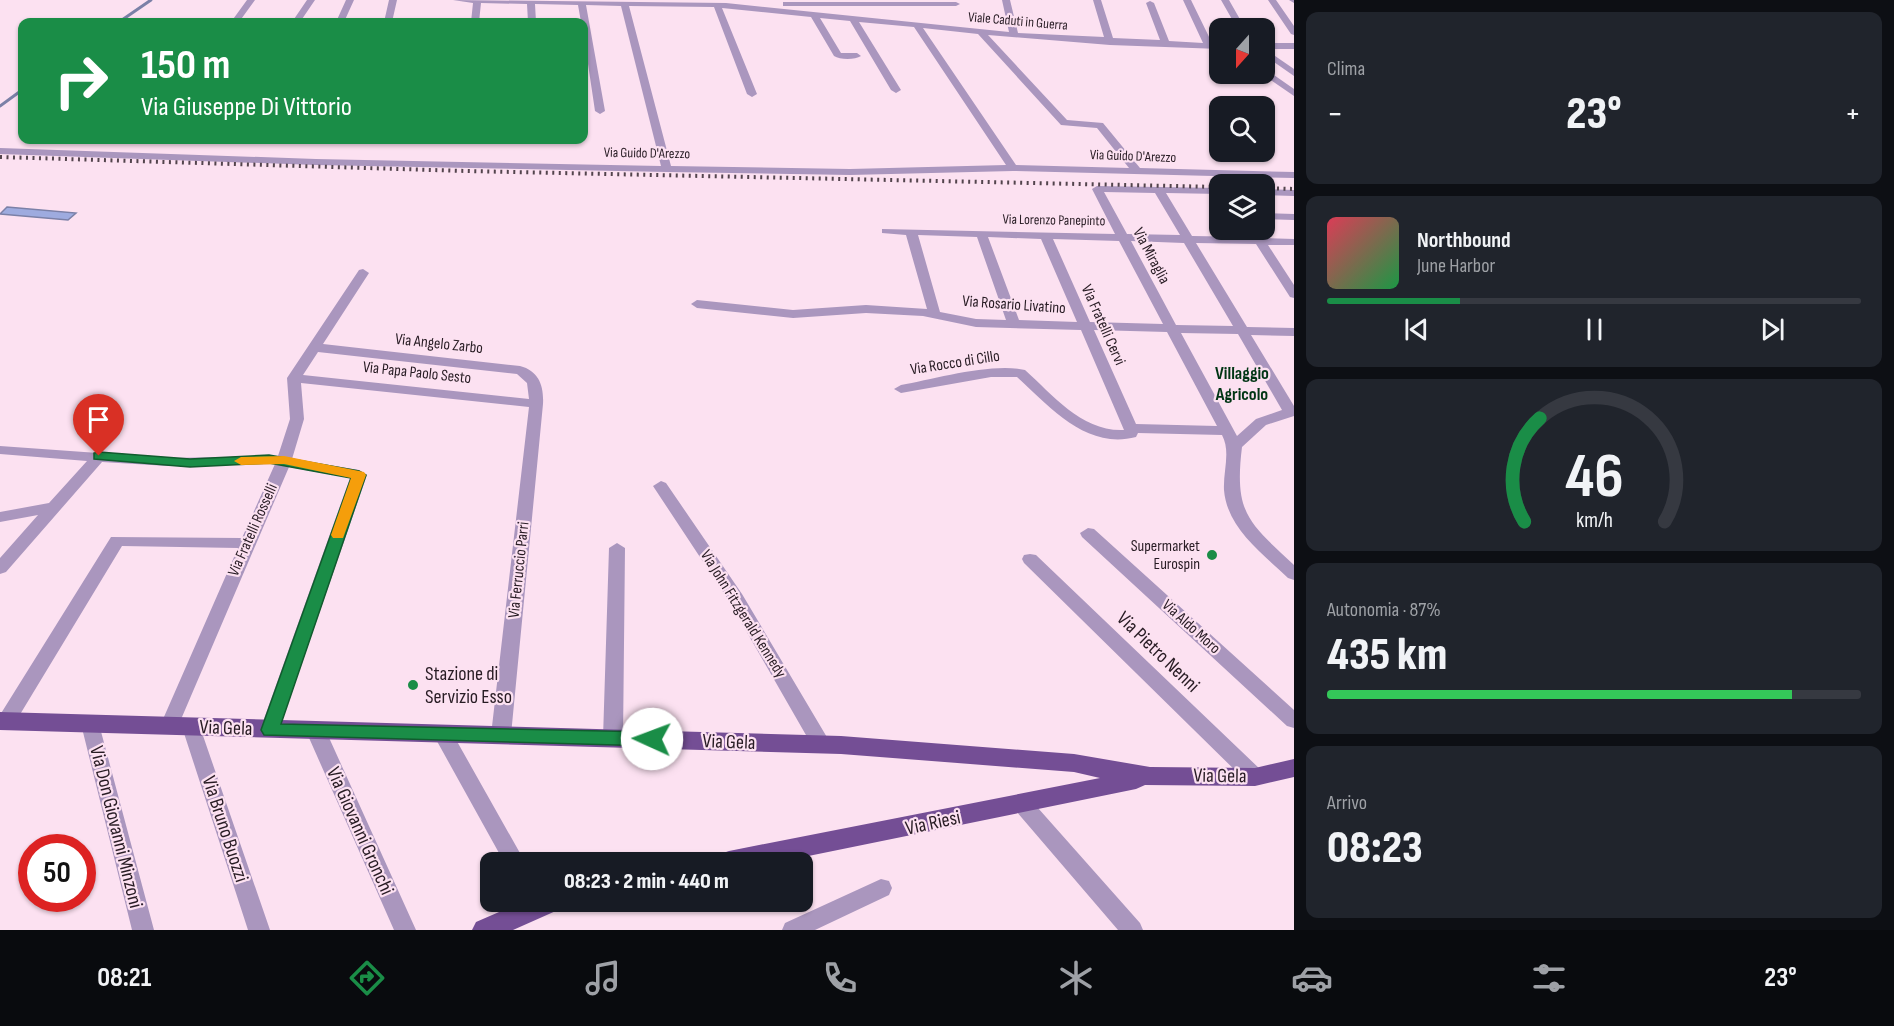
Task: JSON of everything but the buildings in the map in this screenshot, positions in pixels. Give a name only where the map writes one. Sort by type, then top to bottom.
[{"type":"main road","name":"Via Gela","points":[[3,721],[821,744],[1074,763],[1138,777],[1255,777],[1294,768]]},
{"type":"main road","name":"Via Riesi","points":[[781,852],[1023,805],[1138,777]]},
{"type":"main road","points":[[485,930],[523,912]]},
{"type":"street","points":[[238,18],[251,0]]},
{"type":"street","points":[[299,18],[311,0]]},
{"type":"street","points":[[342,18],[350,0]]},
{"type":"street","points":[[389,18],[393,0]]},
{"type":"street","points":[[457,0],[717,5],[959,14]]},
{"type":"street","points":[[475,18],[477,0]]},
{"type":"street","points":[[1006,0],[1014,35]]},
{"type":"street","points":[[1097,0],[1110,42]]},
{"type":"street","points":[[1187,0],[1209,46]]},
{"type":"street","points":[[1225,0],[1235,18]]},
{"type":"street","points":[[1272,0],[1294,32]]},
{"type":"street","points":[[531,2],[532,18]]},
{"type":"street","points":[[582,3],[584,18]]},
{"type":"street","points":[[1150,3],[1166,45]]},
{"type":"street","points":[[625,4],[667,169]]},
{"type":"street","points":[[717,5],[752,94]]},
{"type":"street","name":"Viale Caduti in Guerra","points":[[717,5],[917,26],[959,14],[981,32],[1110,42],[1209,46]]},
{"type":"street","points":[[815,15],[838,56],[857,56]]},
{"type":"street","points":[[853,19],[896,90]]},
{"type":"street","points":[[917,26],[1013,168]]},
{"type":"street","points":[[981,32],[1064,123],[1100,125],[1137,172]]},
{"type":"street","points":[[588,39],[600,111]]},
{"type":"street","points":[[1275,48],[1294,46]]},
{"type":"street","points":[[1275,58],[1294,73]]},
{"type":"street","points":[[1275,79],[1294,93]]},
{"type":"street","name":"Via Guido D'Arezzo","points":[[0,151],[304,162],[667,169],[850,171],[1013,168],[1294,175]]},
{"type":"street","name":"Via Miraglia","points":[[1209,191],[1097,189],[1235,446]]},
{"type":"street","points":[[1158,190],[1292,411],[1261,422],[1235,446],[1229,486],[1231,501],[1237,515],[1248,530],[1294,574]]},
{"type":"street","points":[[1275,192],[1294,193]]},
{"type":"street","points":[[1275,216],[1294,217]]},
{"type":"street","name":"Via Lorenzo Panepinto","points":[[886,231],[1187,238],[1293,243]]},
{"type":"street","points":[[911,231],[935,315]]},
{"type":"street","points":[[981,233],[1014,324]]},
{"type":"street","name":"Via Fratelli Cervi","points":[[1045,235],[1131,428]]},
{"type":"street","points":[[1259,241],[1294,294]]},
{"type":"street","points":[[294,378],[363,273]]},
{"type":"street","name":"Via Rosario Livatino","points":[[698,304],[793,314],[866,309],[935,315],[976,323],[1294,332]]},
{"type":"street","name":"Via Angelo Zarbo","points":[[313,348],[520,370],[531,375],[535,381],[536,404]]},
{"type":"street","name":"Via Rocco di Cillo","points":[[901,389],[990,373],[1020,373],[1070,419],[1083,426],[1117,436],[1131,434],[1131,428]]},
{"type":"street","name":"Via Papa Paolo Sesto","points":[[294,378],[536,404]]},
{"type":"street","name":"Via Fratelli Rosselli","points":[[180,727],[246,543],[284,460],[297,419],[294,378]]},
{"type":"street","name":"Via Ferruccio Parri","points":[[501,735],[536,404]]},
{"type":"street","points":[[1131,428],[1225,431]]},
{"type":"street","points":[[0,450],[168,462],[284,460],[359,475],[270,730]]},
{"type":"street","points":[[0,568],[99,456]]},
{"type":"street","name":"Via John Fitzgerald Kennedy","points":[[661,486],[736,598],[821,744]]},
{"type":"street","points":[[0,517],[55,507]]},
{"type":"street","name":"Via Aldo Moro","points":[[1088,533],[1294,721]]},
{"type":"street","points":[[3,721],[117,541],[246,543]]},
{"type":"street","points":[[614,738],[617,548]]},
{"type":"street","name":"Via Pietro Nenni","points":[[1030,559],[1255,777]]},
{"type":"street","name":"Via Don Giovanni Minzoni","points":[[90,724],[143,930]]},
{"type":"street","name":"Via Bruno Buozzi","points":[[180,727],[259,930]]},
{"type":"street","name":"Via Giovanni Gronchi","points":[[316,731],[405,930]]},
{"type":"street","points":[[443,734],[509,852]]},
{"type":"street","points":[[1023,805],[1132,930]]},
{"type":"street","points":[[793,930],[881,888]]},
{"type":"water","points":[[7,207],[76,213],[68,220],[0,214]]},
{"type":"waterway","points":[[125,18],[151,0]]},
{"type":"waterway","points":[[0,106],[18,93]]},
{"type":"railway","points":[[0,157],[466,171],[1209,187]]},
{"type":"railway","points":[[1275,188],[1294,189]]},
{"type":"slow traffic","points":[[241,461],[284,460],[359,475],[338,535]]},
{"type":"place","name":"Supermarket Eurospin","points":[[1212,555]]},
{"type":"place","name":"Stazione di Servizio Esso","points":[[413,685]]},
{"type":"district","name":"Villaggio Agricolo","points":[[1242,383]]},
{"type":"route","points":[[99,456],[190,463],[284,460],[359,475],[270,730],[652,739]]}]
